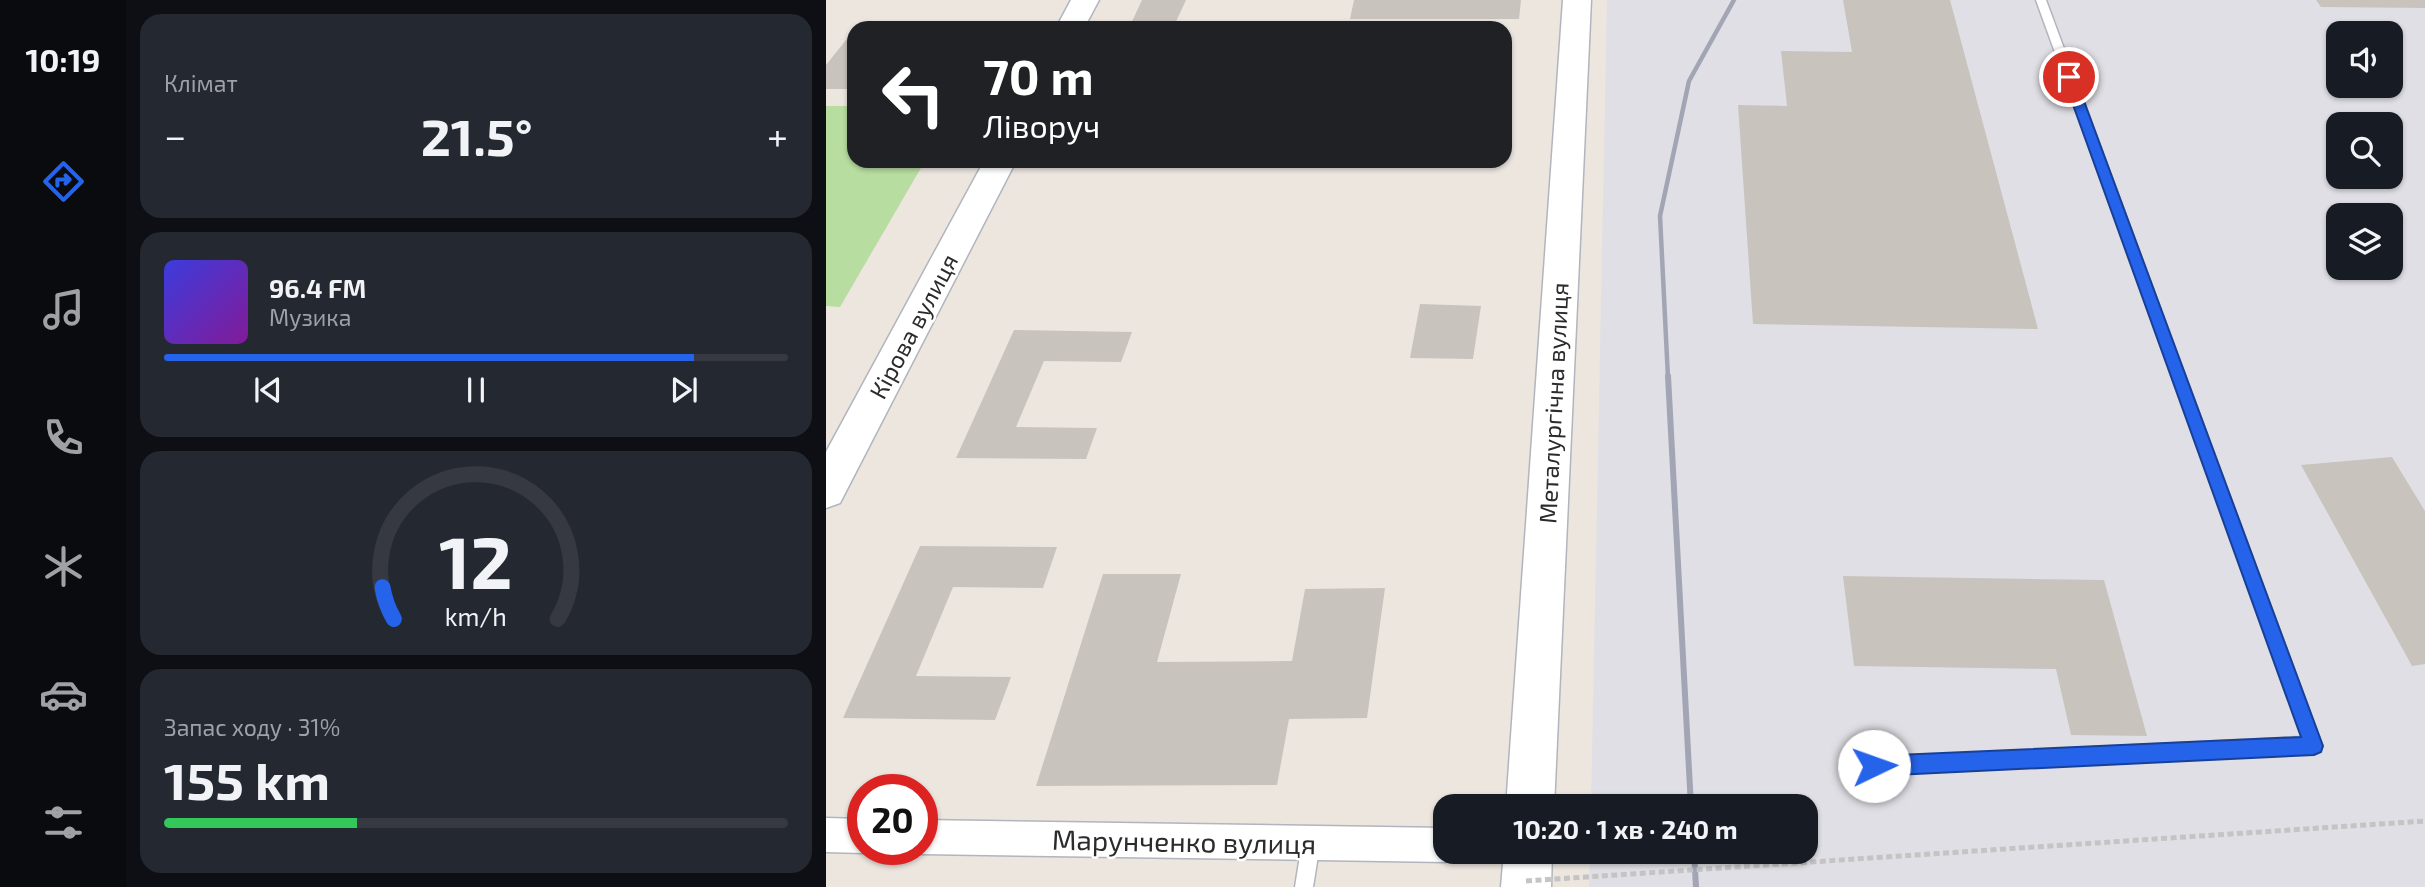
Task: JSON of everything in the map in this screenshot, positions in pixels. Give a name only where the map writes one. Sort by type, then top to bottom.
[{"type":"street","points":[[1074,21],[1084,0]]},
{"type":"street","name":"Металургічна вулиця","points":[[1531,794],[1577,0]]},
{"type":"street","name":"Кірова вулиця","points":[[826,490],[996,168]]},
{"type":"street","points":[[826,835],[847,836]]},
{"type":"street","name":"Марунченко вулиця","points":[[938,837],[1433,845]]},
{"type":"lane","points":[[1874,766],[2314,746],[2041,0]]},
{"type":"lane","points":[[1304,887],[1311,843]]},
{"type":"path","points":[[1527,873],[2425,821]]},
{"type":"shaded area","points":[[1607,0],[2425,0],[2425,887],[1589,887],[1590,864],[1818,864],[1818,794],[1591,794]]},
{"type":"green space","points":[[826,106],[847,106],[847,168],[921,168],[840,307],[826,306]]},
{"type":"building","points":[[1142,0],[1186,0],[1176,21],[1132,21]]},
{"type":"building","points":[[1354,0],[1521,0],[1519,19],[1350,19]]},
{"type":"building","points":[[1843,0],[1950,0],[2038,329],[1753,324],[1738,105],[1787,106],[1781,51],[1852,52]]},
{"type":"building","points":[[2316,0],[2425,0],[2425,8],[2321,7]]},
{"type":"building","points":[[847,39],[847,89],[826,89],[826,65]]},
{"type":"building","points":[[1420,304],[1481,306],[1473,359],[1410,358]]},
{"type":"building","points":[[1014,330],[1132,332],[1121,362],[1044,361],[1016,427],[1097,428],[1086,459],[956,458]]},
{"type":"building","points":[[2392,457],[2425,511],[2425,664],[2412,666],[2301,465]]},
{"type":"building","points":[[920,546],[1057,547],[1043,588],[953,587],[916,676],[1011,677],[995,720],[843,718]]},
{"type":"building","points":[[1103,574],[1181,574],[1157,662],[1292,661],[1305,589],[1385,588],[1367,718],[1289,719],[1277,785],[1036,786]]},
{"type":"building","points":[[1843,576],[2104,580],[2147,736],[2071,735],[2056,669],[1854,666]]},
{"type":"railway","points":[[1668,378],[1660,216],[1689,81],[1734,0]]},
{"type":"railway","points":[[1668,376],[1690,794]]},
{"type":"railway","points":[[1695,864],[1696,887]]},
{"type":"route","points":[[1874,766],[2314,746],[2069,77]]}]
